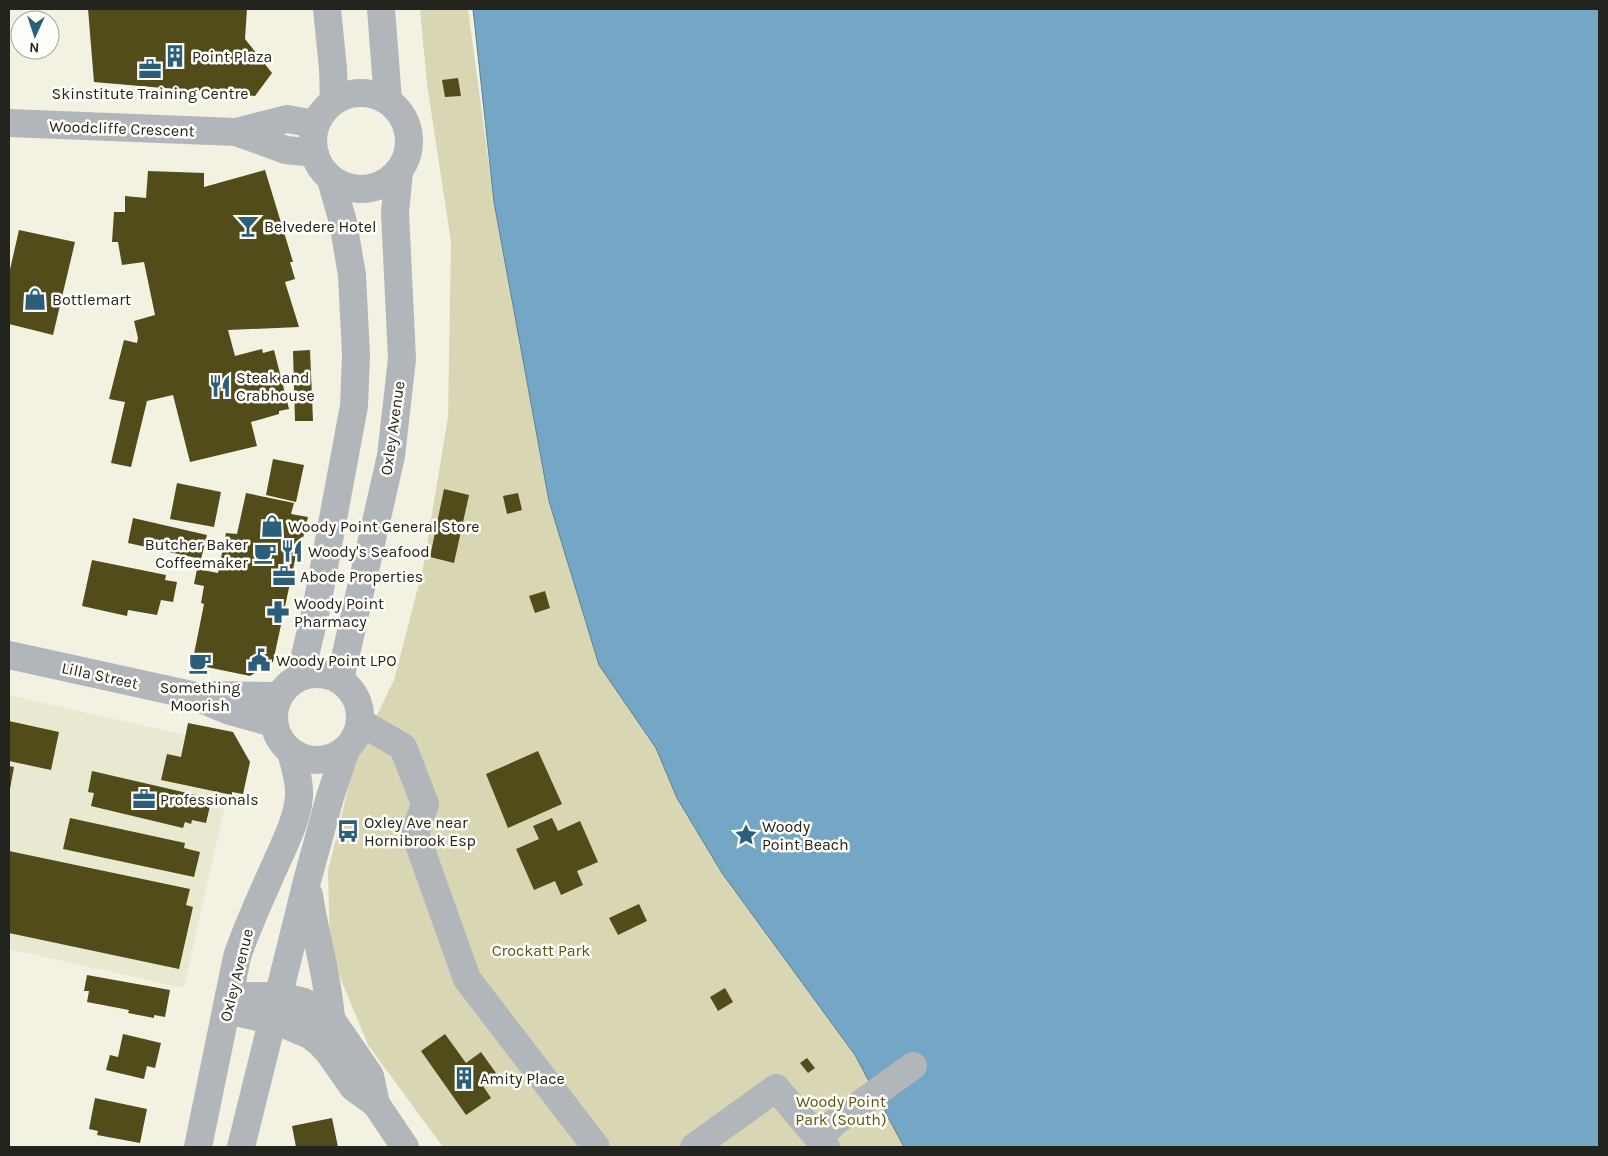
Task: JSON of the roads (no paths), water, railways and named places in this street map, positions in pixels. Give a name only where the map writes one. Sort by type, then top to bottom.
[{"type":"street","points":[[327,9],[334,101]]},
{"type":"street","points":[[381,9],[388,100]]},
{"type":"street","points":[[300,676],[316,610],[354,406],[356,355],[352,275],[343,222],[331,180],[320,165],[315,153],[313,138],[316,124],[323,111],[334,101],[347,95],[361,92],[376,94],[388,100],[401,112],[408,126],[410,144],[399,172],[386,182],[371,188],[355,188],[331,180]]},
{"type":"street","name":"Woodcliffe Crescent","points":[[9,124],[236,132],[287,119],[316,124]]},
{"type":"street","name":"Woodcliffe Crescent","points":[[236,132],[286,150],[315,153]]},
{"type":"street","name":"Oxley Avenue","points":[[340,680],[391,456],[402,359],[395,212],[399,172]]},
{"type":"street","name":"Lilla Street","points":[[9,655],[191,695],[230,711],[274,722]]},
{"type":"street","points":[[314,673],[327,674],[349,687],[356,698],[360,709],[358,732],[346,749],[334,757],[319,760],[304,758],[291,752],[282,744],[277,734],[274,722],[274,709],[278,696],[288,684],[300,676],[314,673]]},
{"type":"street","name":"Lilla Street","points":[[191,695],[278,696]]},
{"type":"street","points":[[360,722],[403,747],[425,804],[415,833],[467,979],[596,1147]]},
{"type":"street","points":[[242,1147],[307,881],[330,797],[346,749]]},
{"type":"street","name":"Oxley Avenue","points":[[198,1147],[237,957],[246,927],[295,816],[299,798],[299,782],[291,752]]},
{"type":"street","points":[[307,881],[313,924],[329,990],[331,1019]]},
{"type":"street","points":[[228,1003],[275,1008],[304,1002],[318,1009],[331,1019],[370,1076],[376,1104]]},
{"type":"street","points":[[275,1008],[301,1030],[316,1039],[330,1054],[353,1087],[376,1104],[405,1147]]},
{"type":"street","points":[[694,1147],[776,1088],[822,1142],[835,1122],[913,1066]]},
{"type":"water","points":[[473,9],[1599,9],[1599,1147],[904,1147],[855,1055],[722,873],[677,798],[656,748],[599,665],[549,501],[494,202]]},
{"type":"place","name":"Point Plaza","points":[[175,56]]},
{"type":"place","name":"Skinstitute Training Centre","points":[[150,69]]},
{"type":"place","name":"Belvedere Hotel","points":[[248,226]]},
{"type":"place","name":"Bottlemart","points":[[35,299]]},
{"type":"place","name":"Steak and Crabhouse","points":[[220,386]]},
{"type":"place","name":"Woody Point General Store","points":[[272,526]]},
{"type":"place","name":"Woody's Seafood","points":[[292,551]]},
{"type":"place","name":"Butcher Baker Coffeemaker","points":[[265,553]]},
{"type":"place","name":"Abode Properties","points":[[284,576]]},
{"type":"place","name":"Woody Point Pharmacy","points":[[278,612]]},
{"type":"place","name":"Woody Point LPO","points":[[259,660]]},
{"type":"place","name":"Something Moorish","points":[[200,663]]},
{"type":"place","name":"Professionals","points":[[144,799]]},
{"type":"place","name":"Oxley Ave near Hornibrook Esp","points":[[348,831]]},
{"type":"place","name":"Woody Point Beach","points":[[746,835]]},
{"type":"place","name":"Amity Place","points":[[464,1078]]},
{"type":"park label","name":"Crockatt Park","points":[[541,950]]},
{"type":"park label","name":"Woody Point Park (South)","points":[[841,1110]]}]
